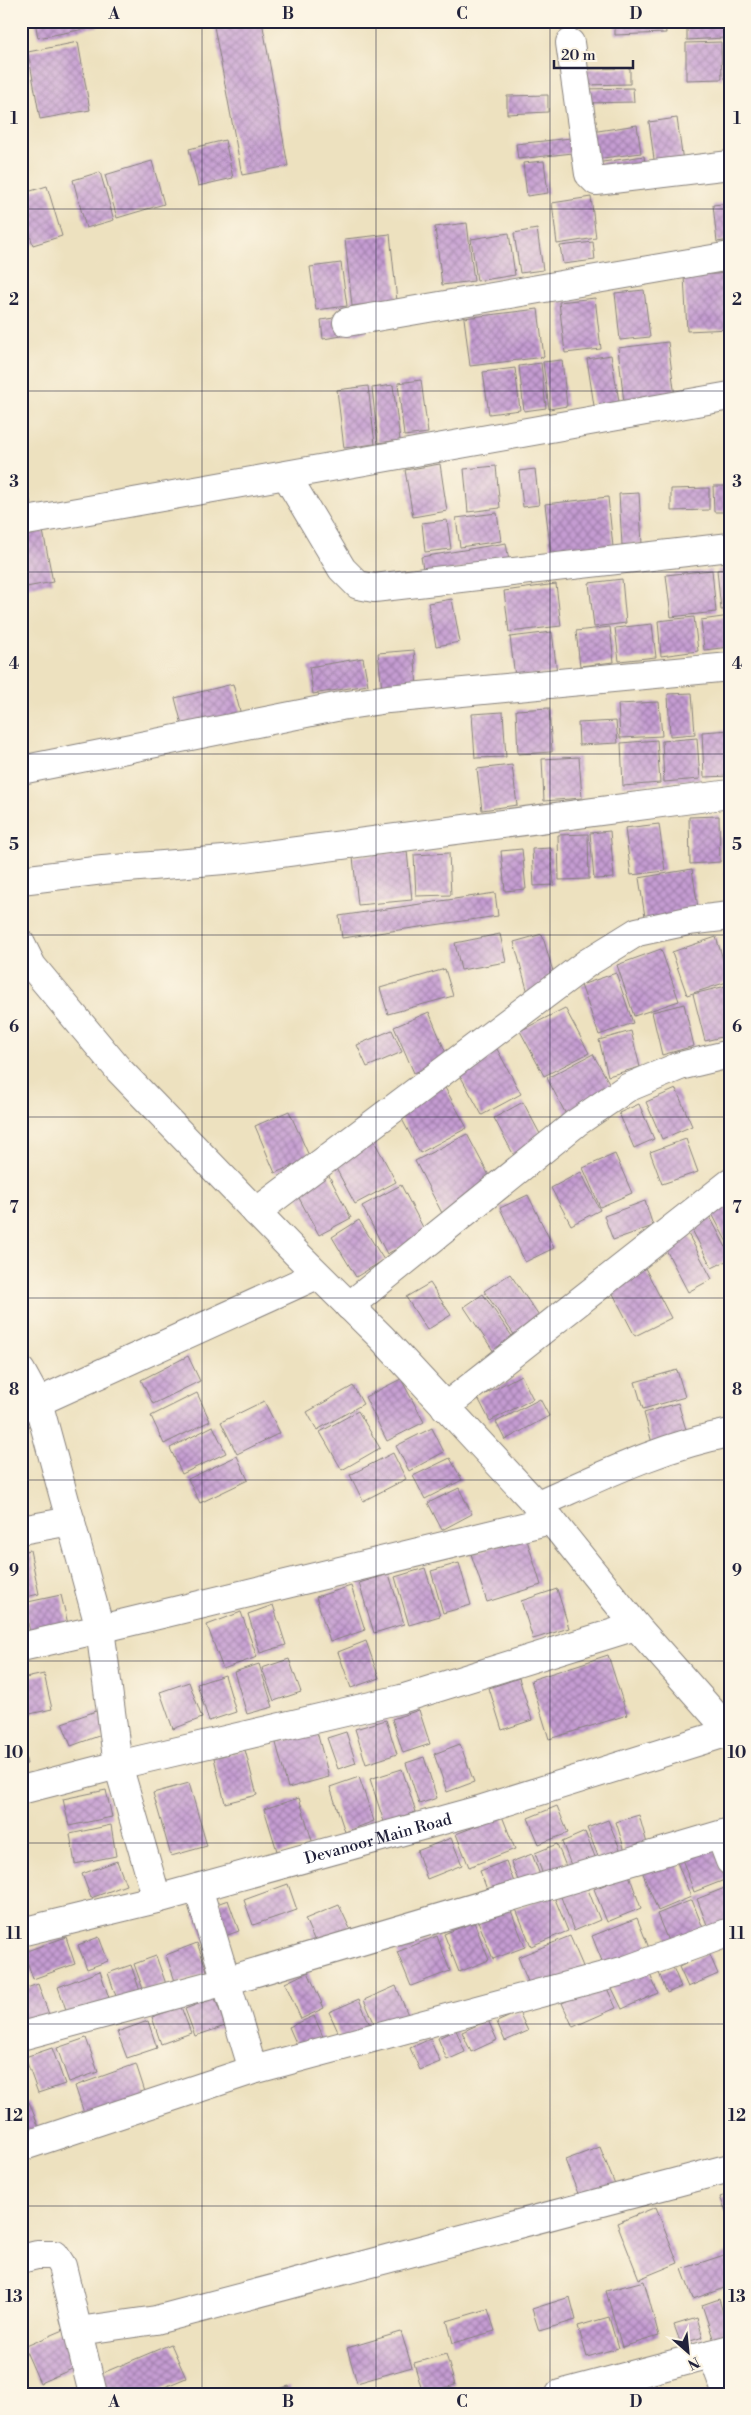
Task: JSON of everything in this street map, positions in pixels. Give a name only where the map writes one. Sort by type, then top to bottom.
[{"type":"street","points":[[570,42],[590,174],[596,181],[730,165]]},
{"type":"street","points":[[348,322],[730,256]]},
{"type":"street","points":[[21,522],[730,396]]},
{"type":"street","points":[[286,475],[342,569],[358,585],[374,588],[730,548]]},
{"type":"street","points":[[21,770],[341,706],[388,699],[730,667]]},
{"type":"street","points":[[21,880],[103,870],[236,860],[730,794]]},
{"type":"street","points":[[256,1212],[587,963],[638,932],[688,921],[730,916]]},
{"type":"street","points":[[21,944],[32,966],[119,1070],[349,1306],[543,1512],[636,1626],[730,1732]]},
{"type":"street","points":[[349,1306],[576,1123],[627,1088],[680,1066],[730,1054]]},
{"type":"street","points":[[445,1407],[730,1182]]},
{"type":"street","points":[[29,1404],[317,1274]]},
{"type":"street","points":[[21,1371],[29,1404],[71,1521],[100,1629],[118,1765],[157,1899]]},
{"type":"street","points":[[21,1648],[100,1629],[543,1512],[654,1454],[694,1440],[730,1433]]},
{"type":"street","points":[[21,1530],[71,1521]]},
{"type":"street","points":[[21,1790],[118,1765],[401,1699],[636,1626]]},
{"type":"street","name":"Devanoor Main Road","points":[[21,1932],[157,1899],[479,1810],[730,1732]]},
{"type":"street","points":[[21,2036],[727,1843]]},
{"type":"street","points":[[198,1888],[253,2070]]},
{"type":"street","points":[[21,2147],[253,2070],[626,1970],[730,1932]]},
{"type":"street","points":[[78,2331],[156,2320],[730,2168]]},
{"type":"street","points":[[21,2259],[37,2255],[56,2255],[62,2266],[93,2394]]},
{"type":"street","points":[[560,2394],[721,2351],[727,2394]]},
{"type":"building","points":[[35,21],[104,21],[105,25],[38,38]]},
{"type":"building","points":[[213,21],[262,21],[288,166],[242,175]]},
{"type":"building","points":[[615,21],[665,21],[666,33],[615,35]]},
{"type":"building","points":[[725,22],[725,38],[687,40],[687,23]]},
{"type":"building","points":[[78,42],[90,110],[40,119],[28,52]]},
{"type":"building","points":[[721,42],[722,79],[686,80],[686,43]]},
{"type":"building","points":[[724,42],[730,42],[730,79],[725,79]]},
{"type":"building","points":[[630,68],[630,84],[583,85],[583,69]]},
{"type":"building","points":[[633,88],[634,102],[585,103],[585,89]]},
{"type":"building","points":[[548,95],[548,112],[507,114],[507,96]]},
{"type":"building","points":[[677,118],[684,169],[656,174],[649,122]]},
{"type":"building","points":[[637,125],[641,153],[588,160],[585,133]]},
{"type":"building","points":[[571,138],[573,153],[518,159],[516,144]]},
{"type":"building","points":[[225,140],[233,178],[198,186],[189,149]]},
{"type":"building","points":[[644,156],[647,176],[589,164]]},
{"type":"building","points":[[152,161],[164,204],[117,218],[105,175]]},
{"type":"building","points":[[544,161],[548,193],[527,196],[523,163]]},
{"type":"building","points":[[100,172],[114,220],[86,228],[73,180]]},
{"type":"building","points":[[47,186],[62,236],[33,245],[21,206],[21,194]]},
{"type":"building","points":[[591,197],[596,238],[557,244],[552,203]]},
{"type":"building","points":[[730,203],[730,240],[717,242],[713,205]]},
{"type":"building","points":[[467,223],[474,281],[442,285],[435,227]]},
{"type":"building","points":[[21,227],[27,245],[21,247]]},
{"type":"building","points":[[537,229],[543,270],[520,273],[514,233]]},
{"type":"building","points":[[509,233],[515,275],[477,281],[471,239]]},
{"type":"building","points":[[390,234],[397,301],[352,306],[345,239]]},
{"type":"building","points":[[593,242],[595,260],[563,264],[560,246]]},
{"type":"building","points":[[341,263],[347,306],[316,310],[310,267]]},
{"type":"building","points":[[730,273],[730,329],[687,331],[684,276]]},
{"type":"building","points":[[644,290],[650,337],[620,340],[615,293]]},
{"type":"building","points":[[595,298],[601,349],[565,353],[559,302]]},
{"type":"building","points":[[538,309],[544,357],[470,366],[464,318]]},
{"type":"building","points":[[365,313],[367,332],[323,339],[321,320]]},
{"type":"building","points":[[668,342],[675,397],[624,403],[618,348]]},
{"type":"building","points":[[611,355],[619,401],[594,406],[587,359]]},
{"type":"building","points":[[562,360],[567,406],[549,409],[543,362]]},
{"type":"building","points":[[541,363],[546,408],[524,411],[519,366]]},
{"type":"building","points":[[515,368],[520,410],[489,414],[483,372]]},
{"type":"building","points":[[421,380],[428,433],[404,436],[398,383]]},
{"type":"building","points":[[393,385],[400,440],[378,443],[372,388]]},
{"type":"building","points":[[368,386],[375,444],[344,448],[337,390]]},
{"type":"building","points":[[21,459],[31,505],[21,507]]},
{"type":"building","points":[[440,464],[447,511],[413,517],[405,470]]},
{"type":"building","points":[[496,466],[500,508],[468,512],[464,469]]},
{"type":"building","points":[[535,469],[539,505],[523,507],[519,471]]},
{"type":"building","points":[[713,486],[730,486],[730,512],[714,512]]},
{"type":"building","points":[[709,488],[709,510],[671,511],[671,489]]},
{"type":"building","points":[[639,493],[642,544],[622,545],[619,494]]},
{"type":"building","points":[[608,497],[613,547],[551,555],[545,504]]},
{"type":"building","points":[[497,513],[501,541],[460,547],[456,518]]},
{"type":"building","points":[[447,520],[451,549],[425,552],[422,523]]},
{"type":"building","points":[[43,531],[53,582],[21,588],[21,535]]},
{"type":"building","points":[[506,543],[509,561],[424,575],[421,557]]},
{"type":"building","points":[[730,568],[730,609],[721,610],[717,570]]},
{"type":"building","points":[[712,570],[716,612],[671,617],[666,575]]},
{"type":"building","points":[[622,579],[626,623],[594,627],[589,583]]},
{"type":"building","points":[[556,584],[561,626],[509,632],[504,591]]},
{"type":"building","points":[[452,599],[460,642],[436,646],[428,603]]},
{"type":"building","points":[[730,616],[730,647],[704,650],[701,620]]},
{"type":"building","points":[[694,617],[698,651],[661,656],[658,621]]},
{"type":"building","points":[[652,624],[656,657],[619,661],[615,628]]},
{"type":"building","points":[[610,627],[614,662],[580,666],[576,631]]},
{"type":"building","points":[[552,632],[557,673],[515,677],[510,637]]},
{"type":"building","points":[[414,650],[417,687],[382,690],[378,653]]},
{"type":"building","points":[[363,658],[368,685],[313,694],[309,667]]},
{"type":"building","points":[[233,684],[241,715],[183,729],[175,698]]},
{"type":"building","points":[[692,693],[695,734],[670,736],[668,694]]},
{"type":"building","points":[[659,702],[662,736],[620,738],[618,704]]},
{"type":"building","points":[[549,708],[552,752],[518,754],[516,710]]},
{"type":"building","points":[[503,712],[506,757],[475,758],[472,714]]},
{"type":"building","points":[[616,721],[618,743],[579,745],[578,723]]},
{"type":"building","points":[[730,730],[730,776],[704,777],[702,732]]},
{"type":"building","points":[[697,738],[700,779],[664,782],[662,741]]},
{"type":"building","points":[[657,740],[660,783],[623,786],[621,743]]},
{"type":"building","points":[[579,757],[582,798],[544,801],[542,759]]},
{"type":"building","points":[[512,765],[517,805],[482,810],[477,769]]},
{"type":"building","points":[[719,816],[720,862],[690,864],[689,817]]},
{"type":"building","points":[[659,824],[665,871],[631,875],[625,828]]},
{"type":"building","points":[[610,831],[614,878],[594,879],[590,833]]},
{"type":"building","points":[[588,834],[589,879],[559,880],[558,835]]},
{"type":"building","points":[[551,848],[554,885],[534,886],[532,849]]},
{"type":"building","points":[[522,849],[526,889],[505,891],[501,851]]},
{"type":"building","points":[[407,851],[412,900],[358,905],[353,857]]},
{"type":"building","points":[[449,853],[451,895],[416,896],[414,855]]},
{"type":"building","points":[[692,869],[699,914],[646,923],[639,878]]},
{"type":"building","points":[[730,870],[730,909],[728,909],[725,871]]},
{"type":"building","points":[[495,893],[498,916],[342,938],[339,916]]},
{"type":"building","points":[[500,934],[506,962],[461,970],[455,943]]},
{"type":"building","points":[[542,934],[557,985],[528,993],[514,942]]},
{"type":"building","points":[[716,937],[730,981],[687,995],[672,952]]},
{"type":"building","points":[[661,949],[679,1001],[634,1016],[617,965]]},
{"type":"building","points":[[445,969],[453,996],[388,1014],[380,988]]},
{"type":"building","points":[[616,973],[633,1023],[599,1035],[581,985]]},
{"type":"building","points":[[730,985],[730,1035],[705,1041],[693,994]]},
{"type":"building","points":[[684,1004],[694,1046],[662,1055],[652,1012]]},
{"type":"building","points":[[565,1008],[589,1053],[544,1076],[520,1031]]},
{"type":"building","points":[[429,1012],[448,1058],[414,1073],[394,1027]]},
{"type":"building","points":[[392,1030],[402,1052],[367,1067],[357,1045]]},
{"type":"building","points":[[631,1031],[640,1067],[608,1076],[599,1040]]},
{"type":"building","points":[[497,1049],[521,1094],[482,1115],[457,1070]]},
{"type":"building","points":[[593,1054],[617,1097],[570,1122],[547,1078]]},
{"type":"building","points":[[443,1084],[467,1128],[420,1153],[396,1108]]},
{"type":"building","points":[[676,1089],[692,1126],[662,1139],[646,1102]]},
{"type":"building","points":[[523,1102],[547,1147],[518,1163],[494,1118]]},
{"type":"building","points":[[639,1104],[654,1139],[634,1148],[619,1113]]},
{"type":"building","points":[[289,1111],[310,1158],[275,1173],[255,1126]]},
{"type":"building","points":[[467,1134],[495,1187],[443,1215],[415,1161]]},
{"type":"building","points":[[372,1137],[396,1182],[355,1204],[331,1159]]},
{"type":"building","points":[[686,1139],[698,1172],[662,1184],[650,1152]]},
{"type":"building","points":[[615,1154],[632,1193],[600,1207],[583,1168]]},
{"type":"building","points":[[326,1170],[351,1218],[319,1235],[293,1187]]},
{"type":"building","points":[[581,1172],[600,1210],[571,1225],[551,1188]]},
{"type":"building","points":[[401,1185],[426,1233],[387,1254],[362,1206]]},
{"type":"building","points":[[528,1195],[554,1248],[525,1262],[500,1208]]},
{"type":"building","points":[[730,1199],[730,1248],[710,1210]]},
{"type":"building","points":[[645,1201],[653,1226],[613,1240],[604,1216]]},
{"type":"building","points":[[708,1213],[730,1255],[730,1259],[712,1268],[689,1224]]},
{"type":"building","points":[[359,1220],[384,1260],[356,1277],[332,1237]]},
{"type":"building","points":[[686,1230],[712,1279],[688,1292],[662,1242]]},
{"type":"building","points":[[645,1268],[671,1318],[635,1336],[609,1286]]},
{"type":"building","points":[[510,1274],[543,1322],[517,1339],[484,1291]]},
{"type":"building","points":[[430,1283],[451,1315],[427,1330],[406,1297]]},
{"type":"building","points":[[483,1294],[516,1342],[496,1355],[464,1307]]},
{"type":"building","points":[[188,1356],[200,1381],[153,1404],[141,1380]]},
{"type":"building","points":[[677,1370],[685,1397],[643,1409],[635,1382]]},
{"type":"building","points":[[521,1375],[533,1399],[490,1421],[478,1398]]},
{"type":"building","points":[[401,1379],[424,1422],[387,1441],[365,1397]]},
{"type":"building","points":[[353,1386],[363,1404],[317,1430],[307,1412]]},
{"type":"building","points":[[197,1393],[210,1421],[164,1444],[151,1416]]},
{"type":"building","points":[[540,1399],[549,1416],[505,1440],[496,1422]]},
{"type":"building","points":[[264,1401],[280,1433],[237,1454],[221,1422]]},
{"type":"building","points":[[678,1403],[688,1436],[653,1447],[644,1413]]},
{"type":"building","points":[[358,1411],[380,1448],[342,1470],[320,1432]]},
{"type":"building","points":[[213,1426],[226,1453],[182,1474],[170,1448]]},
{"type":"building","points":[[432,1428],[444,1452],[409,1471],[396,1446]]},
{"type":"building","points":[[393,1453],[406,1479],[363,1501],[350,1475]]},
{"type":"building","points":[[237,1456],[248,1480],[200,1503],[188,1479]]},
{"type":"building","points":[[450,1458],[462,1480],[425,1499],[413,1476]]},
{"type":"building","points":[[459,1488],[472,1514],[442,1530],[428,1503]]},
{"type":"building","points":[[526,1537],[541,1585],[487,1602],[471,1554]]},
{"type":"building","points":[[30,1550],[39,1594],[21,1598],[21,1552]]},
{"type":"building","points":[[459,1563],[471,1605],[443,1613],[431,1571]]},
{"type":"building","points":[[425,1568],[440,1616],[409,1625],[395,1577]]},
{"type":"building","points":[[389,1574],[404,1624],[374,1633],[359,1583]]},
{"type":"building","points":[[351,1586],[365,1630],[330,1642],[316,1597]]},
{"type":"building","points":[[557,1589],[569,1628],[533,1639],[521,1601]]},
{"type":"building","points":[[61,1595],[68,1624],[30,1632],[23,1603]]},
{"type":"building","points":[[273,1605],[286,1645],[260,1653],[248,1614]]},
{"type":"building","points":[[241,1612],[257,1657],[223,1669],[207,1625]]},
{"type":"building","points":[[366,1641],[379,1678],[351,1688],[338,1652]]},
{"type":"building","points":[[608,1655],[627,1715],[549,1739],[531,1680]]},
{"type":"building","points":[[289,1659],[301,1692],[274,1701],[262,1668]]},
{"type":"building","points":[[259,1664],[273,1707],[247,1714],[234,1672]]},
{"type":"building","points":[[44,1674],[52,1709],[21,1716],[21,1679]]},
{"type":"building","points":[[225,1675],[236,1712],[209,1721],[197,1684]]},
{"type":"building","points":[[519,1678],[532,1720],[502,1730],[489,1688]]},
{"type":"building","points":[[189,1682],[202,1718],[173,1729],[160,1692]]},
{"type":"building","points":[[99,1710],[107,1733],[71,1746],[62,1723]]},
{"type":"building","points":[[419,1710],[430,1744],[403,1753],[392,1719]]},
{"type":"building","points":[[386,1720],[397,1754],[366,1764],[355,1729]]},
{"type":"building","points":[[317,1732],[329,1777],[288,1788],[276,1743]]},
{"type":"building","points":[[346,1732],[356,1763],[338,1769],[327,1738]]},
{"type":"building","points":[[21,1739],[27,1764],[21,1765]]},
{"type":"building","points":[[460,1744],[474,1782],[447,1792],[434,1754]]},
{"type":"building","points":[[245,1750],[257,1795],[225,1803],[214,1758]]},
{"type":"building","points":[[424,1757],[437,1798],[419,1804],[406,1763]]},
{"type":"building","points":[[402,1769],[416,1812],[384,1822],[370,1779]]},
{"type":"building","points":[[359,1777],[374,1821],[345,1832],[330,1787]]},
{"type":"building","points":[[189,1783],[207,1846],[171,1856],[153,1793]]},
{"type":"building","points":[[106,1790],[112,1817],[69,1826],[63,1799]]},
{"type":"building","points":[[299,1798],[313,1844],[278,1854],[264,1809]]},
{"type":"building","points":[[557,1806],[568,1833],[539,1844],[528,1818]]},
{"type":"building","points":[[639,1815],[648,1847],[626,1854],[616,1822]]},
{"type":"building","points":[[502,1816],[515,1849],[469,1867],[456,1834]]},
{"type":"building","points":[[608,1820],[623,1856],[601,1864],[587,1828]]},
{"type":"building","points":[[111,1825],[116,1856],[75,1864],[70,1834]]},
{"type":"building","points":[[585,1832],[598,1864],[574,1873],[562,1842]]},
{"type":"building","points":[[451,1838],[462,1865],[427,1879],[417,1851]]},
{"type":"building","points":[[557,1844],[569,1874],[546,1883],[535,1853]]},
{"type":"building","points":[[714,1846],[727,1879],[694,1892],[682,1859]]},
{"type":"building","points":[[532,1854],[543,1883],[522,1891],[511,1862]]},
{"type":"building","points":[[675,1857],[691,1897],[658,1911],[642,1871]]},
{"type":"building","points":[[117,1861],[126,1885],[91,1898],[82,1874]]},
{"type":"building","points":[[506,1861],[517,1890],[491,1900],[480,1871]]},
{"type":"building","points":[[629,1875],[641,1908],[607,1922],[594,1889]]},
{"type":"building","points":[[288,1884],[297,1910],[253,1925],[244,1900]]},
{"type":"building","points":[[587,1887],[600,1920],[574,1931],[561,1897]]},
{"type":"building","points":[[727,1887],[730,1892],[730,1922],[709,1930],[697,1899]]},
{"type":"building","points":[[553,1894],[568,1931],[531,1946],[516,1909]]},
{"type":"building","points":[[228,1900],[239,1931],[205,1943],[194,1912]]},
{"type":"building","points":[[692,1900],[705,1933],[670,1946],[657,1914]]},
{"type":"building","points":[[339,1905],[352,1933],[318,1948],[305,1919]]},
{"type":"building","points":[[510,1908],[525,1947],[493,1959],[478,1921]]},
{"type":"building","points":[[637,1918],[651,1953],[606,1971],[592,1936]]},
{"type":"building","points":[[474,1922],[489,1960],[459,1972],[444,1934]]},
{"type":"building","points":[[437,1936],[450,1971],[411,1986],[397,1952]]},
{"type":"building","points":[[570,1936],[585,1971],[532,1992],[518,1957]]},
{"type":"building","points":[[66,1937],[75,1964],[33,1979],[24,1952]]},
{"type":"building","points":[[99,1937],[108,1961],[87,1969],[78,1945]]},
{"type":"building","points":[[197,1943],[208,1973],[176,1984],[166,1955]]},
{"type":"building","points":[[709,1953],[718,1974],[688,1987],[679,1967]]},
{"type":"building","points":[[156,1956],[166,1984],[144,1992],[134,1964]]},
{"type":"building","points":[[131,1965],[141,1994],[118,2002],[108,1973]]},
{"type":"building","points":[[673,1967],[681,1987],[667,1993],[659,1973]]},
{"type":"building","points":[[648,1970],[658,1993],[622,2009],[611,1986]]},
{"type":"building","points":[[100,1971],[111,2004],[69,2018],[58,1987]]},
{"type":"building","points":[[308,1972],[324,2008],[301,2019],[285,1983]]},
{"type":"building","points":[[38,1984],[51,2020],[21,2031],[21,1990]]},
{"type":"building","points":[[605,1984],[616,2008],[573,2027],[562,2003]]},
{"type":"building","points":[[396,1986],[411,2022],[380,2036],[364,2000]]},
{"type":"building","points":[[215,1998],[225,2026],[195,2036],[185,2009]]},
{"type":"building","points":[[359,1999],[373,2032],[344,2045],[329,2012]]},
{"type":"building","points":[[181,2007],[191,2033],[161,2044],[152,2017]]},
{"type":"building","points":[[519,2012],[528,2031],[505,2041],[497,2022]]},
{"type":"building","points":[[314,2016],[328,2048],[303,2059],[289,2027]]},
{"type":"building","points":[[488,2020],[497,2040],[471,2052],[462,2032]]},
{"type":"building","points":[[148,2021],[157,2048],[127,2058],[117,2032]]},
{"type":"building","points":[[456,2030],[465,2052],[447,2060],[438,2038]]},
{"type":"building","points":[[86,2038],[98,2072],[69,2082],[57,2048]]},
{"type":"building","points":[[430,2039],[440,2062],[420,2070],[410,2048]]},
{"type":"building","points":[[52,2048],[65,2084],[38,2093],[25,2057]]},
{"type":"building","points":[[136,2064],[147,2098],[86,2119],[75,2086]]},
{"type":"building","points":[[29,2102],[42,2135],[21,2143],[21,2105]]},
{"type":"building","points":[[600,2147],[617,2190],[582,2204],[565,2160]]},
{"type":"building","points":[[730,2194],[730,2221],[720,2197]]},
{"type":"building","points":[[656,2207],[678,2263],[639,2279],[617,2223]]},
{"type":"building","points":[[730,2253],[730,2286],[693,2299],[682,2269]]},
{"type":"building","points":[[644,2281],[659,2336],[622,2347],[606,2291]]},
{"type":"building","points":[[730,2295],[730,2316],[729,2316],[723,2297]]},
{"type":"building","points":[[570,2297],[576,2320],[539,2331],[532,2309]]},
{"type":"building","points":[[719,2299],[730,2336],[714,2341],[702,2305]]},
{"type":"building","points":[[488,2309],[495,2331],[453,2343],[447,2321]]},
{"type":"building","points":[[609,2317],[618,2348],[587,2357],[578,2326]]},
{"type":"building","points":[[697,2318],[703,2337],[681,2344],[674,2325]]},
{"type":"building","points":[[73,2326],[88,2362],[40,2383],[24,2347]]},
{"type":"building","points":[[401,2332],[412,2367],[357,2383],[347,2348]]},
{"type":"building","points":[[171,2344],[186,2378],[148,2394],[106,2394],[98,2375]]},
{"type":"building","points":[[446,2354],[455,2385],[423,2394],[414,2363]]},
{"type":"building","points":[[289,2386],[292,2394],[264,2394],[264,2393]]}]
